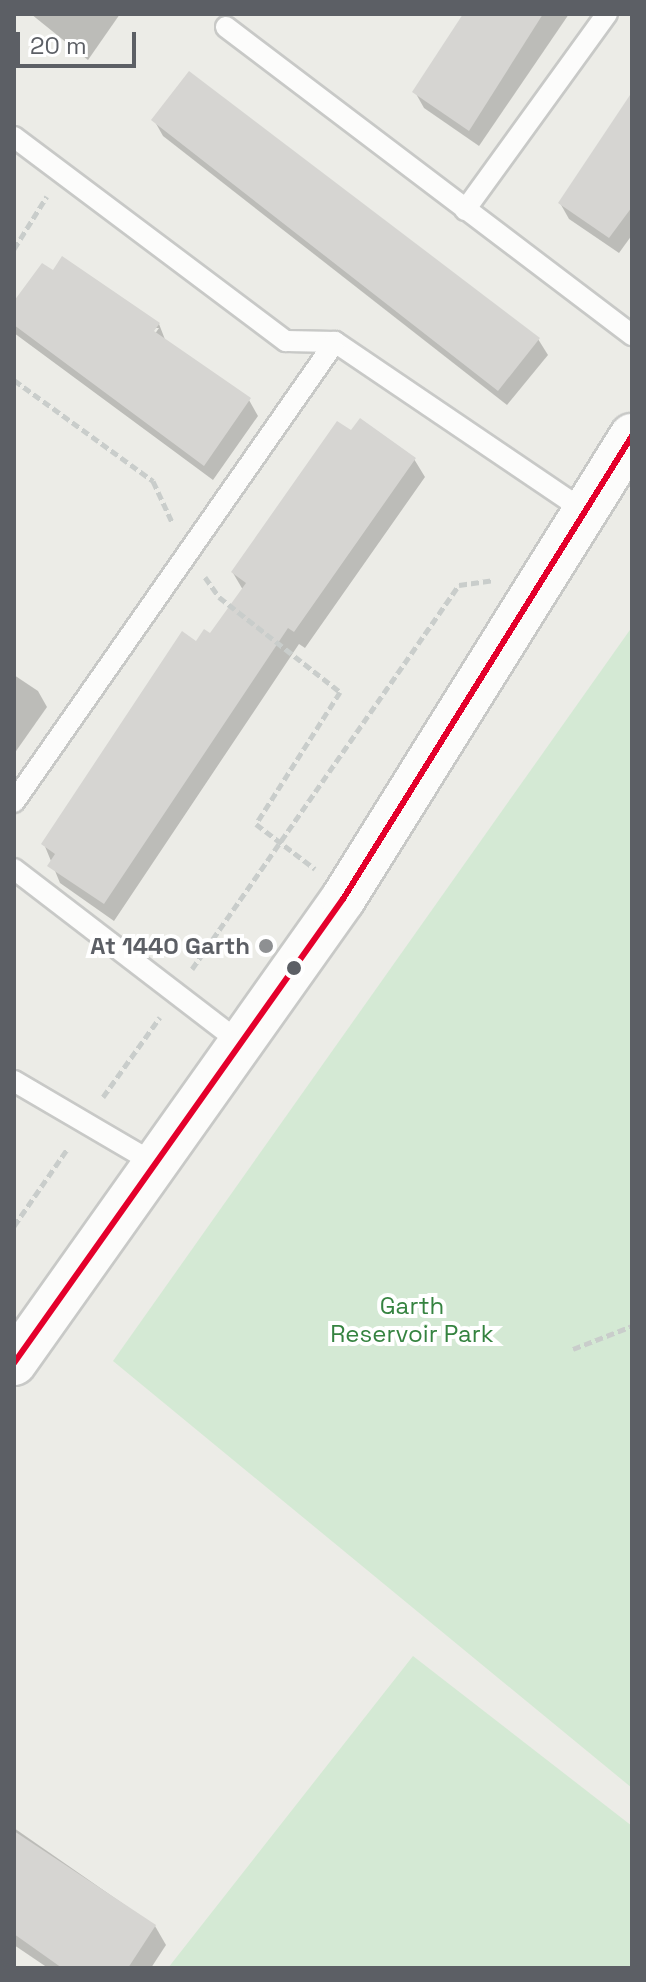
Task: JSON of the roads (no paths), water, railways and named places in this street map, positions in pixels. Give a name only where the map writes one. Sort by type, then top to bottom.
[{"type":"main road","points":[[14,1363],[343,899],[632,436]]},
{"type":"lane","points":[[465,210],[607,14]]},
{"type":"lane","points":[[226,27],[632,335]]},
{"type":"lane","points":[[14,137],[286,341],[335,342],[585,511]]},
{"type":"lane","points":[[14,802],[335,342]]},
{"type":"lane","points":[[14,869],[241,1043]]},
{"type":"lane","points":[[14,1081],[154,1163]]},
{"type":"place","name":"At 1440 Garth","points":[[266,946]]},
{"type":"park label","name":"Garth Reservoir Park","points":[[412,1320]]}]
